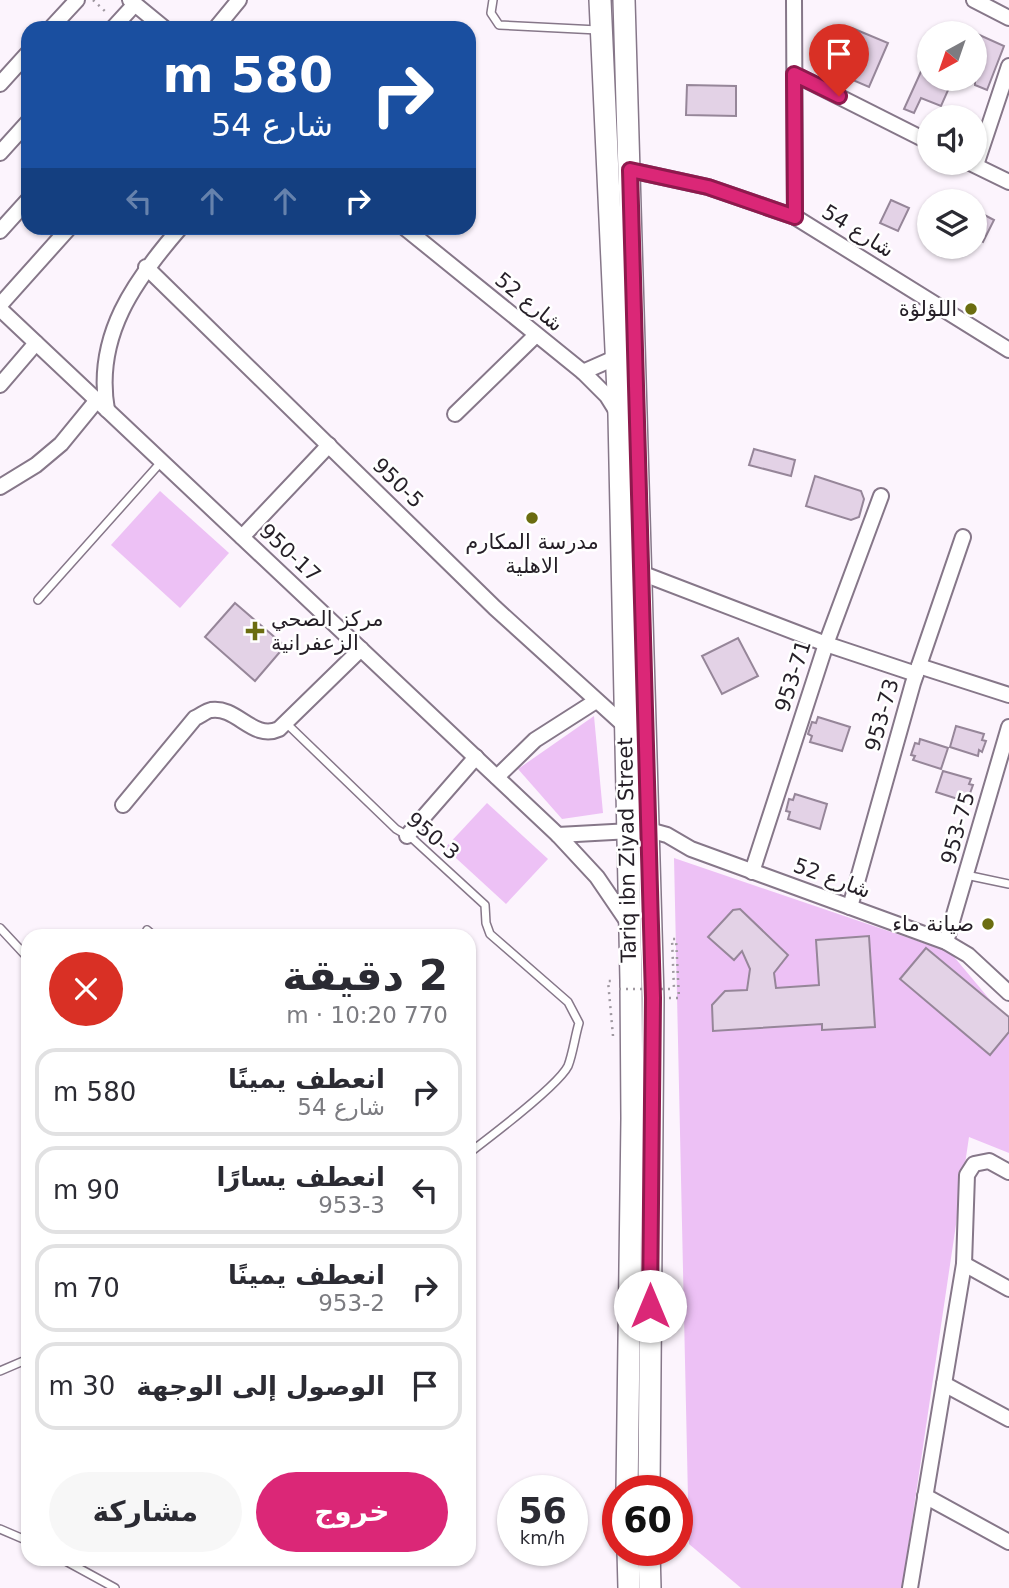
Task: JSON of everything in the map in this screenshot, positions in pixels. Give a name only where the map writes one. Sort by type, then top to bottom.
[{"type":"main road","name":"Tariq ibn Ziyad Street","points":[[600,0],[619,415],[629,925],[632,1118],[627,1475]]},
{"type":"main road","name":"Tariq ibn Ziyad Street","points":[[624,0],[653,1012],[649,1475]]},
{"type":"main road","points":[[628,1566],[629,1588]]},
{"type":"main road","points":[[649,1566],[650,1588]]},
{"type":"street","points":[[58,21],[77,0]]},
{"type":"street","points":[[222,21],[239,0]]},
{"type":"street","points":[[794,0],[795,217]]},
{"type":"street","points":[[974,0],[1009,18]]},
{"type":"street","points":[[118,21],[132,2],[155,21]]},
{"type":"street","points":[[0,84],[21,61]]},
{"type":"street","points":[[987,126],[1009,66]]},
{"type":"street","points":[[794,74],[917,136]]},
{"type":"street","points":[[0,153],[21,130]]},
{"type":"street","name":"شارع 54","points":[[630,170],[708,187],[795,217],[1009,350]]},
{"type":"street","points":[[987,171],[1009,182]]},
{"type":"street","points":[[0,231],[21,208]]},
{"type":"street","points":[[0,307],[63,235]]},
{"type":"street","points":[[0,487],[36,465],[102,405],[112,337],[126,300],[146,267],[174,235]]},
{"type":"street","name":"شارع 52","points":[[414,235],[583,372],[607,396],[619,415]]},
{"type":"street","name":"950-5","points":[[146,267],[495,608],[624,725]]},
{"type":"street","name":"950-17","points":[[0,307],[558,835],[597,877],[629,925]]},
{"type":"street","points":[[455,414],[536,335]]},
{"type":"street","points":[[0,385],[36,343]]},
{"type":"street","points":[[583,372],[617,357]]},
{"type":"street","points":[[242,537],[329,445]]},
{"type":"street","name":"953-71","points":[[752,872],[825,644],[881,496]]},
{"type":"street","name":"953-73","points":[[850,907],[917,670],[963,537]]},
{"type":"street","points":[[641,573],[825,644],[1009,695]]},
{"type":"street","points":[[123,805],[195,718],[211,710],[227,712],[262,732],[271,733],[361,649]]},
{"type":"street","points":[[497,777],[535,740],[596,701]]},
{"type":"street","name":"953-75","points":[[946,942],[1008,733]]},
{"type":"street","points":[[407,835],[476,757]]},
{"type":"street","name":"شارع 52","points":[[558,835],[593,835],[626,830],[649,830],[667,835],[691,849],[946,942],[968,956],[1009,993]]},
{"type":"street","points":[[910,1588],[964,1264],[967,1175],[974,1164],[989,1161],[1009,1172]]},
{"type":"street","points":[[964,1264],[1009,1289]]},
{"type":"street","points":[[944,1384],[1009,1419]]},
{"type":"street","points":[[925,1496],[1009,1542]]},
{"type":"lane","points":[[493,0],[491,13],[499,25],[603,31]]},
{"type":"lane","points":[[38,600],[162,461]]},
{"type":"lane","name":"950-3","points":[[285,722],[396,829],[407,835],[485,905],[486,923],[491,934],[568,1002],[579,1023],[567,1066],[558,1078],[476,1147]]},
{"type":"lane","points":[[966,875],[1009,884]]},
{"type":"lane","points":[[0,928],[21,950]]},
{"type":"lane","points":[[0,1371],[21,1362]]},
{"type":"lane","points":[[0,1529],[21,1538]]},
{"type":"lane","points":[[75,1566],[115,1588]]},
{"type":"path","points":[[93,0],[111,21]]},
{"type":"path","points":[[619,989],[674,989],[672,939],[676,939],[679,989]]},
{"type":"shaded area","points":[[160,491],[229,553],[180,608],[111,545]]},
{"type":"shaded area","points":[[594,716],[603,813],[562,819],[518,769]]},
{"type":"shaded area","points":[[487,803],[548,859],[506,904],[445,848]]},
{"type":"shaded area","points":[[674,858],[950,952],[991,1001],[1009,1017],[1009,1153],[969,1137],[902,1588],[741,1588],[693,1547],[693,1475],[687,1475]]},
{"type":"building","points":[[852,28],[888,43],[869,87],[834,72]]},
{"type":"building","points":[[987,38],[1004,46],[987,90]]},
{"type":"building","points":[[917,80],[917,91],[948,91],[941,105],[921,98],[914,113],[904,109]]},
{"type":"building","points":[[687,85],[736,86],[736,116],[686,115]]},
{"type":"building","points":[[891,200],[909,208],[898,231],[880,223]]},
{"type":"building","points":[[987,216],[994,220],[987,234]]},
{"type":"building","points":[[754,449],[795,460],[791,476],[749,465]]},
{"type":"building","points":[[815,476],[861,491],[864,499],[859,517],[851,520],[806,506]]},
{"type":"building","points":[[235,603],[285,646],[255,681],[205,637]]},
{"type":"building","points":[[738,638],[758,676],[722,694],[702,656]]},
{"type":"building","points":[[818,717],[850,727],[842,751],[810,742],[812,736],[808,734],[812,722],[816,723]]},
{"type":"building","points":[[956,726],[984,734],[982,740],[986,741],[978,756],[950,747]]},
{"type":"building","points":[[920,739],[948,748],[941,769],[913,760],[915,756],[911,755],[915,743],[919,744]]},
{"type":"building","points":[[943,771],[971,779],[969,784],[973,785],[964,801],[936,792]]},
{"type":"building","points":[[795,794],[827,804],[820,829],[788,819],[790,812],[786,811],[789,799],[793,800]]},
{"type":"building","points":[[740,909],[788,955],[774,973],[776,988],[819,985],[816,940],[869,936],[875,1027],[822,1030],[822,1024],[713,1031],[712,1005],[725,991],[747,990],[750,969],[742,951],[734,960],[708,937],[733,910]]},
{"type":"building","points":[[926,948],[1009,1017],[1009,1032],[990,1055],[900,979]]},
{"type":"place","name":"اللؤلؤة","points":[[971,309]]},
{"type":"place","name":"مدرسة المكارم الاهلية","points":[[532,518]]},
{"type":"place","name":"مركز الصحي الزعفرانية","points":[[255,631]]},
{"type":"place","name":"صيانة ماء","points":[[988,924]]},
{"type":"route","points":[[650,1306],[653,998],[630,170],[708,187],[795,217],[794,74],[839,96]]}]
